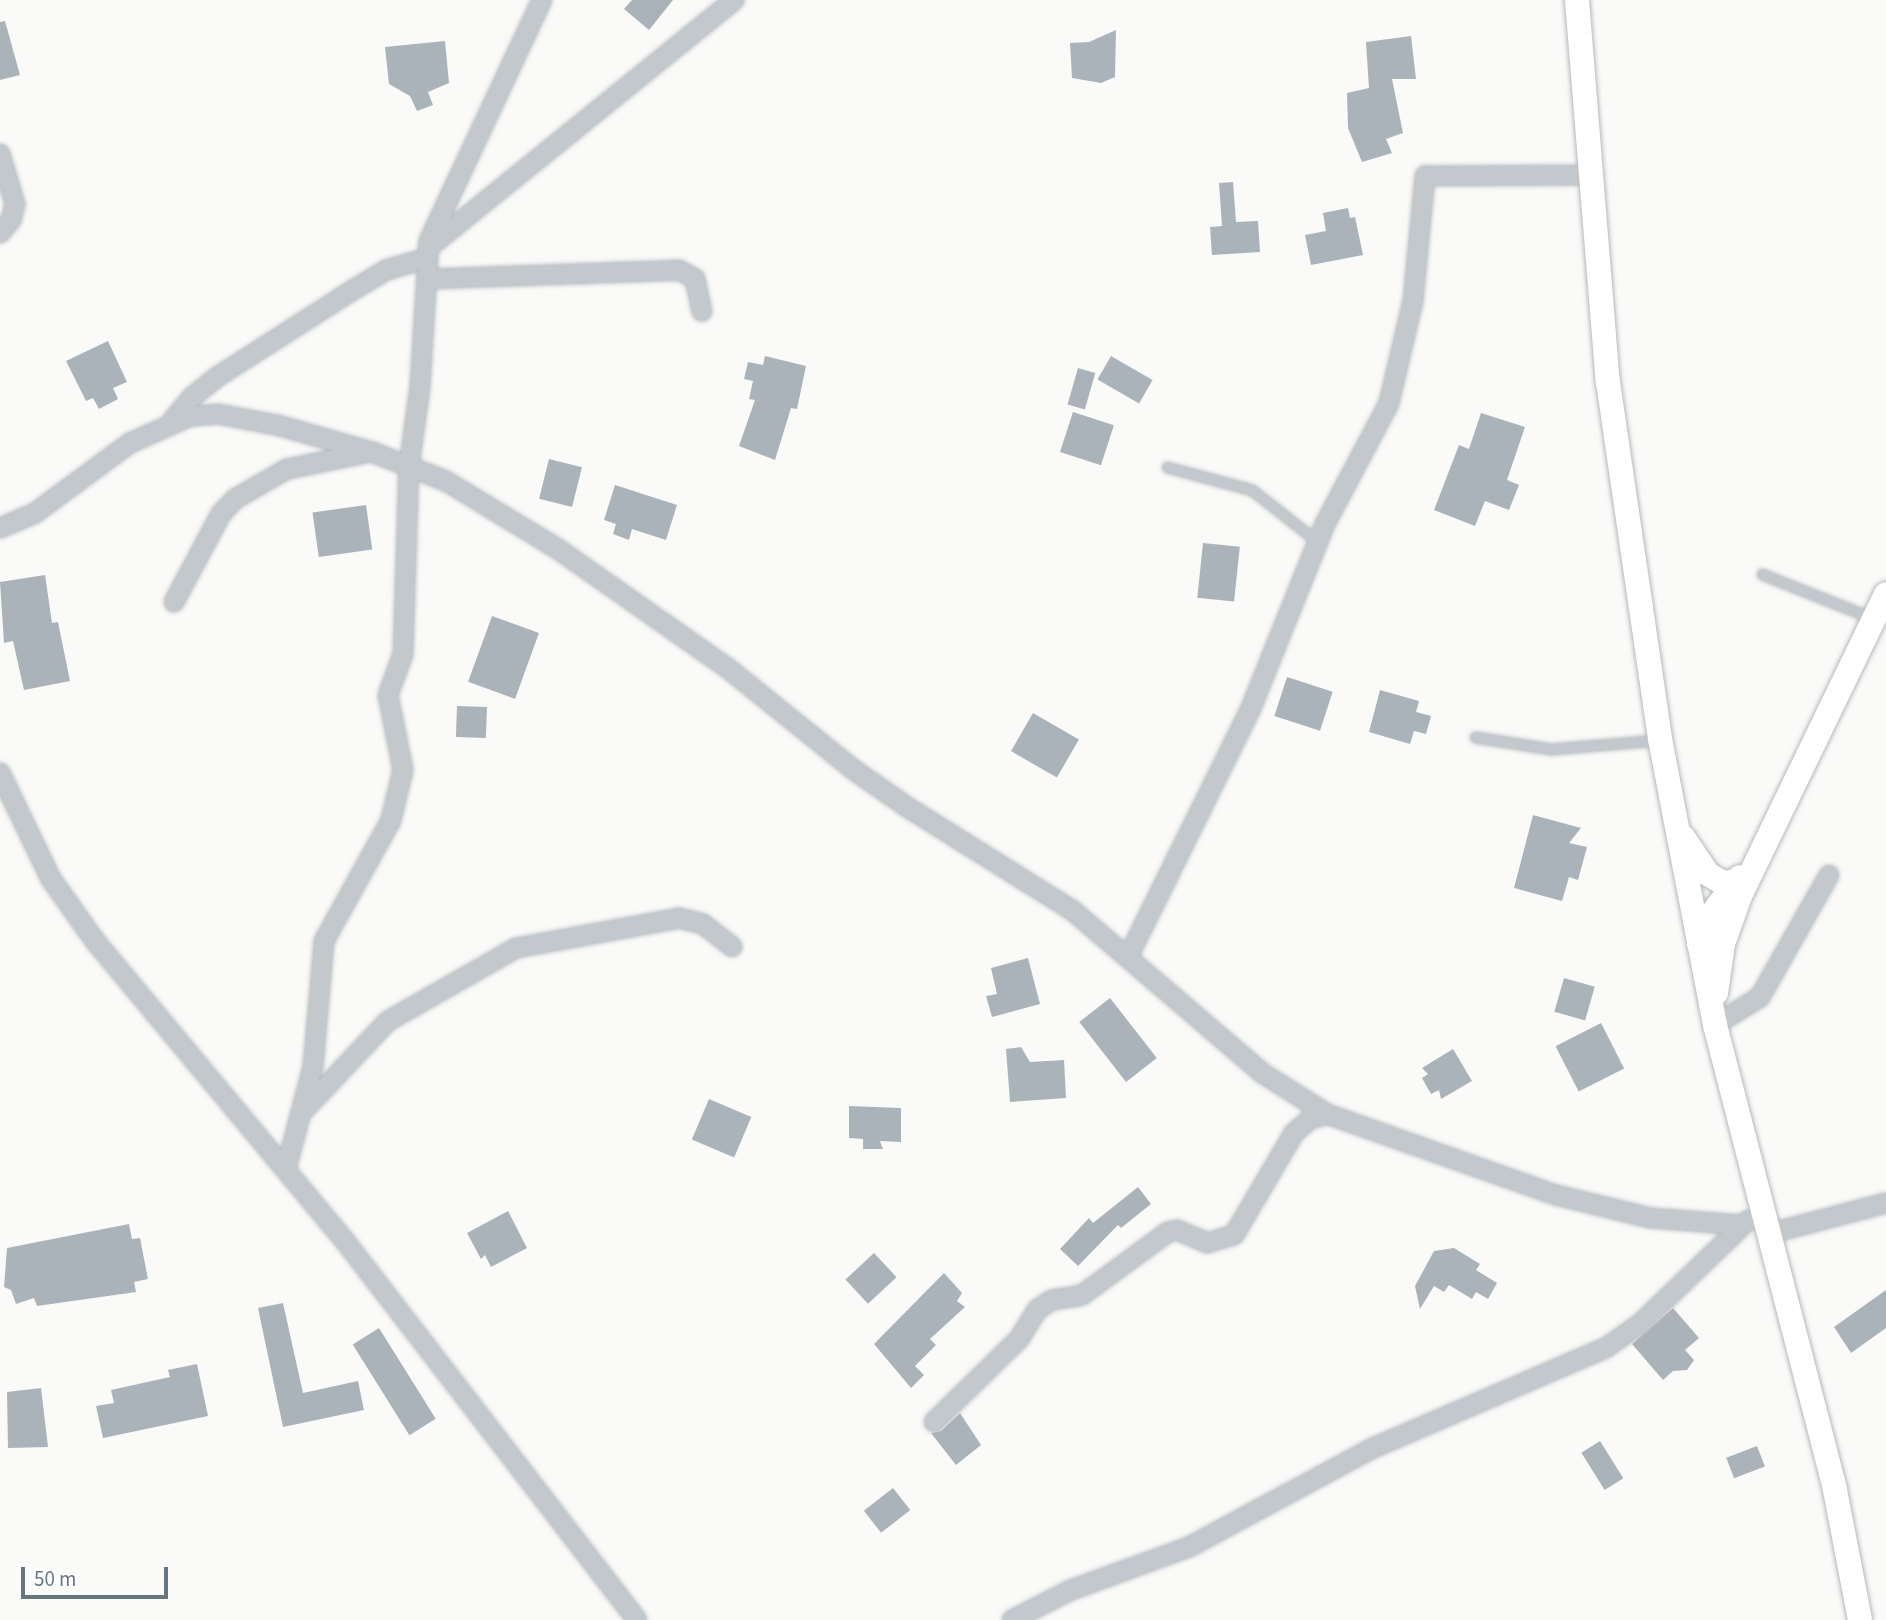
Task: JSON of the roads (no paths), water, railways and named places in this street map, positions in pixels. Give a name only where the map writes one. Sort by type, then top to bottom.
[{"type":"main road","points":[[1577,0],[1589,175],[1608,382],[1660,739],[1715,1025],[1760,1208],[1835,1490],[1860,1620]]},
{"type":"main road","points":[[1715,1025],[1723,944],[1758,855],[1886,594]]},
{"type":"main road","points":[[1676,826],[1708,874],[1723,883],[1737,881]]},
{"type":"main road","points":[[1699,944],[1710,916],[1758,855]]},
{"type":"street","points":[[286,1169],[313,1067],[324,941],[341,903],[387,830],[403,770],[388,695],[403,654],[409,467],[428,253],[542,0]]},
{"type":"street","points":[[172,421],[191,398],[217,377],[386,270],[428,253],[734,0]]},
{"type":"street","points":[[0,154],[15,204],[11,220],[0,233]]},
{"type":"street","points":[[1129,955],[1251,708],[1318,542],[1389,403],[1413,301],[1425,176],[1589,175]]},
{"type":"street","points":[[427,279],[678,270],[695,279],[702,311]]},
{"type":"street","points":[[0,528],[35,513],[130,443],[172,421],[218,414],[372,452],[446,481],[558,549],[730,670],[854,771],[1072,910],[1129,955],[1262,1073],[1326,1114],[1556,1195],[1650,1218],[1742,1226]]},
{"type":"street","points":[[174,602],[221,514],[235,499],[288,469],[372,452]]},
{"type":"street","points":[[0,773],[51,880],[88,931],[286,1169],[637,1620]]},
{"type":"street","points":[[1715,1025],[1760,997],[1829,875]]},
{"type":"street","points":[[300,1114],[388,1021],[516,948],[679,918],[703,924],[732,947]]},
{"type":"street","points":[[934,1422],[1019,1339],[1038,1309],[1052,1300],[1082,1295],[1168,1232],[1177,1230],[1207,1243],[1234,1235],[1294,1133],[1310,1119],[1326,1114]]},
{"type":"street","points":[[1768,1234],[1886,1203]]},
{"type":"street","points":[[1012,1620],[1071,1590],[1189,1547],[1373,1448],[1607,1347],[1639,1325],[1760,1208]]},
{"type":"lane","points":[[1167,467],[1252,490],[1318,542]]},
{"type":"lane","points":[[1762,574],[1874,618]]},
{"type":"lane","points":[[1475,737],[1551,749],[1660,739]]}]
